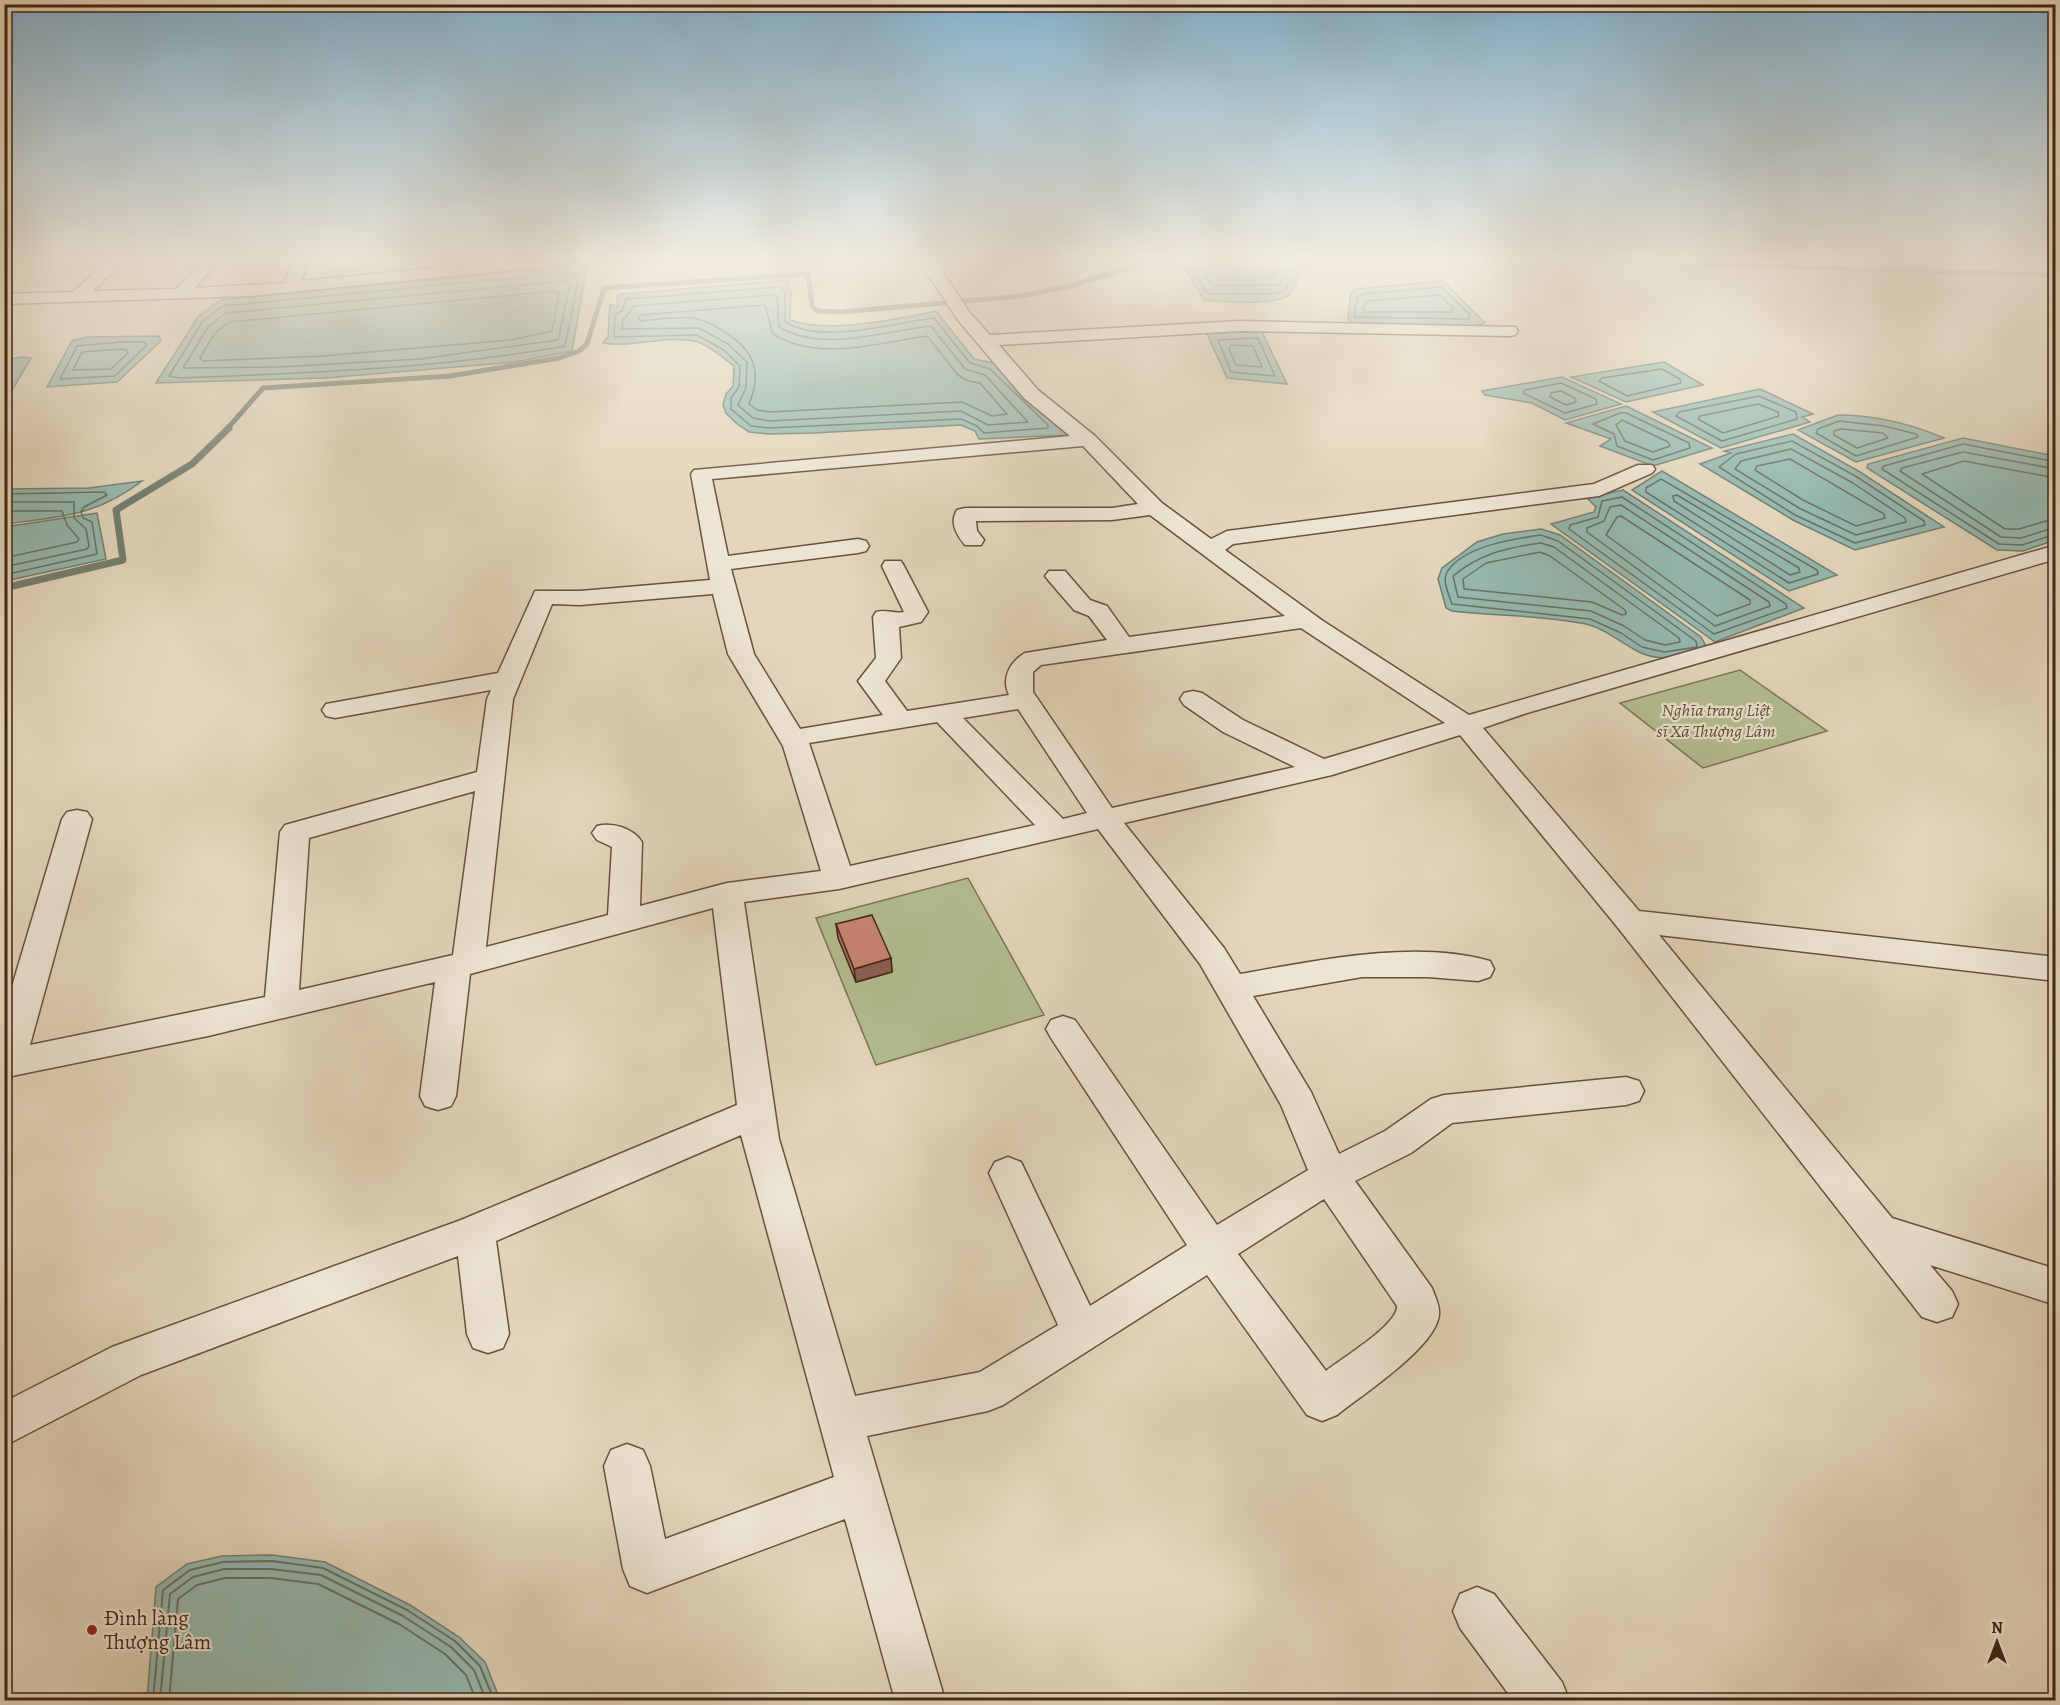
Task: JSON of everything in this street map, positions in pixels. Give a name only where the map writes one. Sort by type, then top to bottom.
[{"type":"street","points":[[983,339],[1031,394],[1088,440],[1154,508],[1306,620],[1466,725],[1630,921],[1937,1304]]},
{"type":"street","points":[[985,341],[1025,339]]},
{"type":"street","points":[[839,879],[792,738],[741,654],[720,575],[701,474],[1088,440]]},
{"type":"street","points":[[1210,550],[1227,538],[1599,490],[1645,469]]},
{"type":"street","points":[[973,540],[966,531],[964,515],[1112,514],[1154,508]]},
{"type":"street","points":[[438,1096],[491,777],[500,699],[543,596],[580,598],[720,575],[858,546]]},
{"type":"street","points":[[77,819],[6,1063],[280,1006],[461,965],[727,894],[839,879],[1322,769],[1518,707],[2055,552]]},
{"type":"street","points":[[893,566],[916,612],[912,617],[885,620],[891,653],[888,663],[871,681],[900,720]]},
{"type":"street","points":[[1057,576],[1082,605],[1098,611],[1123,646]]},
{"type":"street","points":[[1062,1029],[1212,1250],[1322,1400],[1404,1337],[1418,1316],[1417,1301],[1330,1176],[1298,1102],[1212,956],[1105,819],[1020,692],[1018,672],[1022,664],[1034,658],[1306,620]]},
{"type":"street","points":[[334,711],[508,679]]},
{"type":"street","points":[[1193,699],[1233,726],[1322,769]]},
{"type":"street","points":[[792,738],[1026,700]]},
{"type":"street","points":[[943,713],[1056,830]]},
{"type":"street","points":[[280,1006],[295,832],[491,777]]},
{"type":"street","points":[[607,833],[627,842],[624,921]]},
{"type":"street","points":[[727,894],[760,1139],[920,1701]]},
{"type":"street","points":[[1630,921],[2055,969]]},
{"type":"street","points":[[1231,988],[1362,965],[1428,965],[1478,969]]},
{"type":"street","points":[[841,1420],[988,1391],[1330,1176],[1398,1142],[1444,1109],[1626,1090]]},
{"type":"street","points":[[4,1425],[127,1361],[475,1232],[756,1113]]},
{"type":"street","points":[[1008,1173],[1082,1333]]},
{"type":"street","points":[[1878,1231],[2055,1287]]},
{"type":"street","points":[[475,1232],[488,1334]]},
{"type":"street","points":[[627,1466],[647,1569],[861,1490]]},
{"type":"street","points":[[1477,1611],[1544,1701]]},
{"type":"green space","name":"Nghĩa trang Liệt sĩ Xã Thượng Lâm","points":[[1740,670],[1827,731],[1703,768],[1620,703]]},
{"type":"green space","points":[[968,878],[1044,1015],[876,1065],[816,918]]},
{"type":"water","points":[[81,339],[160,339],[161,341],[117,382],[47,387],[72,341]]},
{"type":"water","points":[[184,339],[574,339],[572,351],[515,362],[325,378],[156,383]]},
{"type":"water","points":[[607,339],[958,339],[974,359],[993,363],[1032,405],[1069,435],[979,439],[975,431],[961,425],[814,433],[749,432],[726,413],[723,405],[726,394],[733,386],[734,366],[710,348],[694,341],[672,339],[626,344],[603,343]]},
{"type":"water","points":[[1209,339],[1265,339],[1287,384],[1227,378]]},
{"type":"water","points":[[31,358],[8,397],[5,397],[5,360]]},
{"type":"water","points":[[1664,362],[1703,385],[1626,402],[1571,377]]},
{"type":"water","points":[[1562,377],[1621,404],[1565,420],[1532,403],[1485,395],[1482,391]]},
{"type":"water","points":[[1760,389],[1813,414],[1802,417],[1810,422],[1721,448],[1653,412]]},
{"type":"water","points":[[1626,406],[1712,448],[1653,466],[1600,446],[1611,439],[1566,423]]},
{"type":"water","points":[[1838,415],[1892,421],[1944,438],[1856,462],[1798,430]]},
{"type":"water","points":[[1793,434],[1860,472],[1944,527],[1855,550],[1793,520],[1700,464],[1731,453],[1724,451]]},
{"type":"water","points":[[1963,438],[2055,456],[2055,540],[2023,551],[1997,550],[1867,468],[1868,464]]},
{"type":"water","points":[[1662,471],[1837,575],[1789,591],[1632,490]]},
{"type":"water","points":[[142,481],[109,502],[93,508],[60,517],[5,524],[5,489],[89,488]]},
{"type":"water","points":[[1623,490],[1804,608],[1715,642],[1551,524],[1594,512],[1596,507],[1587,498]]},
{"type":"water","points":[[97,513],[106,559],[5,581],[5,527]]},
{"type":"water","points":[[1541,529],[1560,535],[1701,637],[1706,646],[1702,653],[1670,658],[1654,657],[1639,652],[1607,633],[1586,624],[1536,617],[1452,611],[1446,608],[1438,579],[1442,568],[1477,542],[1503,534]]},
{"type":"water","points":[[272,1555],[325,1562],[410,1605],[459,1637],[485,1662],[500,1700],[147,1700],[156,1587],[187,1564],[222,1556]]},
{"type":"building","points":[[872,915],[891,958],[854,969],[836,924]]},
{"type":"waterway","points":[[227,429],[263,388],[450,376],[559,358],[579,351],[587,344],[589,339]]},
{"type":"waterway","points":[[4,588],[123,560],[116,510],[192,464],[229,428]]},
{"type":"place","name":"Đình làng Thượng Lâm","points":[[92,1630]]}]
